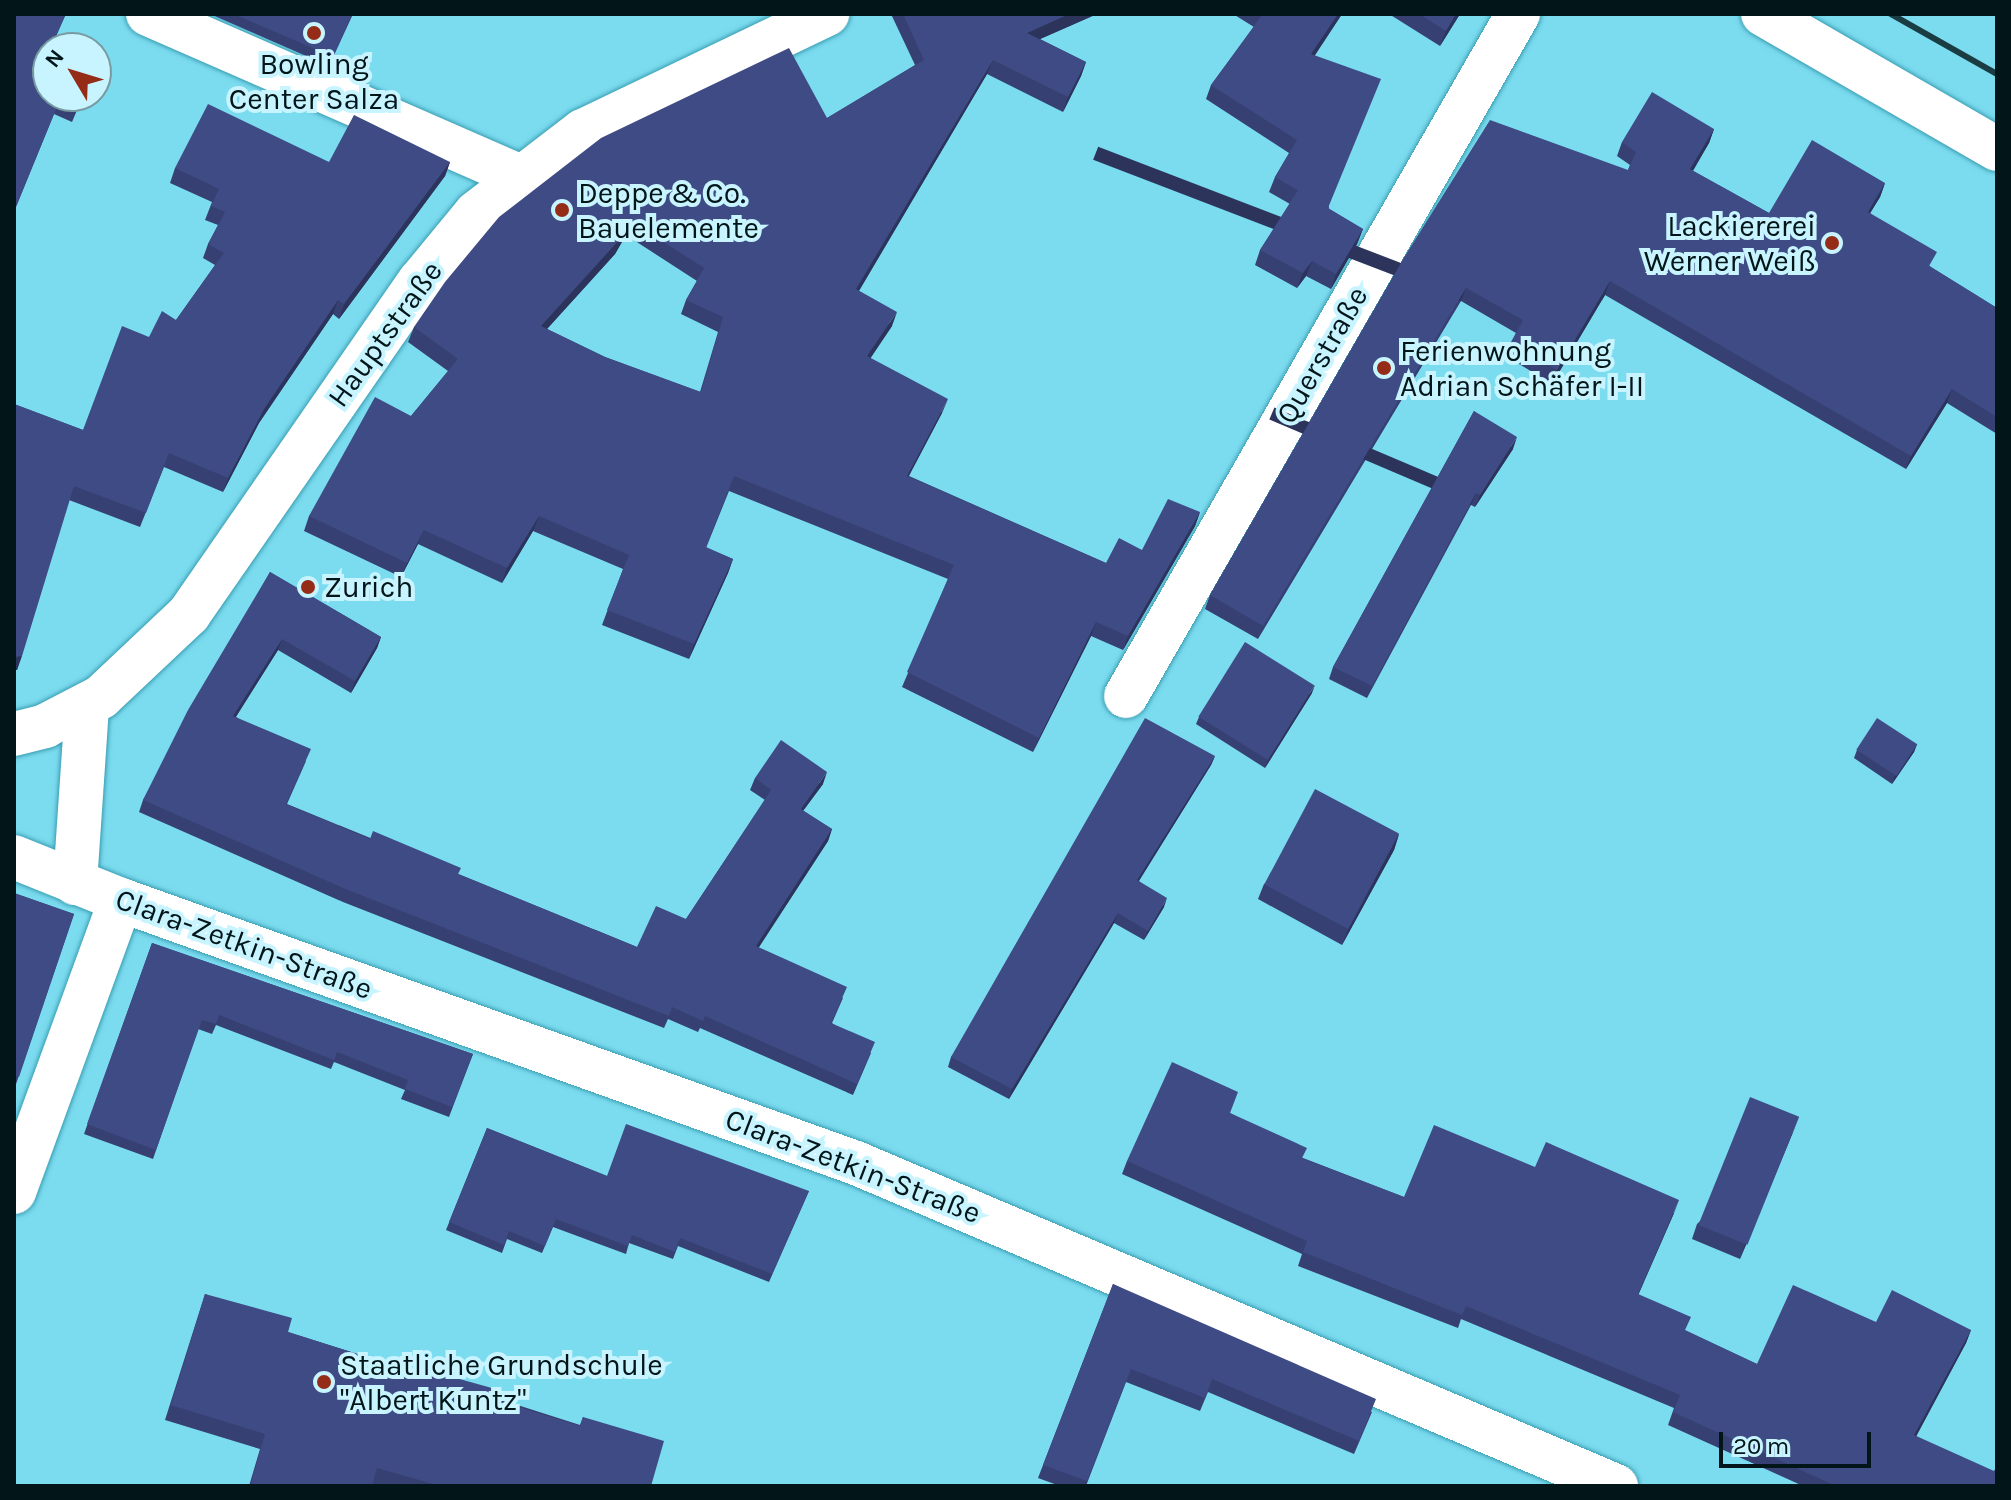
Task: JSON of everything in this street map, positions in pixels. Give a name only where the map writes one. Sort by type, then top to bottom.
[{"type":"street","points":[[148,14],[518,176]]},
{"type":"street","name":"Hauptstraße","points":[[14,734],[87,705],[133,670],[189,614],[420,281],[476,213],[518,176],[583,131],[827,14]]},
{"type":"street","name":"Querstraße","points":[[1126,696],[1518,14]]},
{"type":"street","points":[[1763,14],[1997,149]]},
{"type":"street","name":"Clara-Zetkin-Straße","points":[[75,883],[87,705]]},
{"type":"street","name":"Clara-Zetkin-Straße","points":[[14,857],[121,900],[856,1163],[1616,1486]]},
{"type":"street","points":[[14,1192],[121,900]]},
{"type":"building","points":[[14,14],[60,14],[65,16],[58,32],[32,32],[32,112],[55,112],[17,204],[14,203]]},
{"type":"building","name":"Bowling Center Salza","points":[[234,14],[352,14],[333,57]]},
{"type":"building","points":[[903,14],[1069,14],[1027,33],[1086,62],[1068,97],[993,60],[856,289],[897,312],[867,356],[948,399],[907,476],[1106,563],[1119,538],[1142,550],[1168,499],[1200,512],[1128,636],[1096,622],[1039,738],[907,672],[954,565],[734,476],[706,547],[733,559],[694,644],[607,610],[629,555],[539,516],[507,568],[424,530],[407,563],[309,516],[375,397],[411,416],[458,359],[414,327],[445,282],[499,217],[601,138],[789,48],[827,118],[924,60]],"holes":[[[631,221],[704,268],[686,300],[723,317],[701,392],[605,357],[541,326],[620,239]]]},
{"type":"building","points":[[1261,14],[1338,14],[1311,54],[1381,79],[1328,208],[1275,177],[1297,140],[1211,85]]},
{"type":"building","points":[[1419,14],[1456,14],[1446,31]]},
{"type":"building","points":[[1652,92],[1714,129],[1690,169],[1769,213],[1812,140],[1885,183],[1868,212],[1937,252],[1929,266],[1997,308],[1997,417],[1952,389],[1911,456],[1610,281],[1557,370],[1511,342],[1523,320],[1466,288],[1263,626],[1210,595],[1405,256],[1490,120],[1628,170],[1636,152],[1622,142]]},
{"type":"building","points":[[208,104],[329,162],[354,115],[450,162],[344,304],[338,300],[264,409],[228,478],[169,453],[146,513],[74,486],[22,656],[14,657],[14,404],[83,430],[122,326],[149,337],[162,311],[176,320],[224,253],[208,244],[225,212],[211,206],[219,189],[175,168]]},
{"type":"building","points":[[1298,190],[1363,229],[1336,274],[1312,261],[1303,273],[1260,250]]},
{"type":"building","points":[[1474,411],[1517,437],[1480,495],[1476,493],[1372,686],[1333,667]]},
{"type":"building","points":[[270,572],[381,637],[355,681],[282,639],[233,716],[311,749],[286,804],[370,839],[373,831],[461,868],[458,874],[637,947],[656,906],[686,919],[771,790],[755,778],[781,740],[827,772],[801,809],[832,829],[756,946],[847,987],[831,1023],[875,1042],[857,1084],[705,1016],[703,1021],[672,1007],[669,1016],[348,890],[143,800],[188,710]]},
{"type":"building","points":[[1245,642],[1315,685],[1268,760],[1198,717]]},
{"type":"building","points":[[1145,718],[1215,756],[1137,880],[1167,898],[1148,931],[1118,913],[1012,1089],[951,1057]]},
{"type":"building","points":[[1877,718],[1917,744],[1897,776],[1856,750]]},
{"type":"building","points":[[1315,789],[1399,834],[1348,929],[1264,884]]},
{"type":"building","points":[[14,893],[74,914],[19,1077],[14,1075]]},
{"type":"building","points":[[152,943],[473,1054],[452,1107],[405,1089],[408,1080],[337,1052],[334,1060],[219,1015],[216,1024],[202,1020],[156,1150],[87,1124]]},
{"type":"building","points":[[1172,1062],[1238,1092],[1230,1113],[1307,1148],[1302,1158],[1404,1197],[1434,1125],[1535,1167],[1546,1142],[1679,1200],[1638,1294],[1691,1317],[1685,1330],[1757,1364],[1793,1285],[1876,1322],[1892,1290],[1971,1330],[1914,1435],[1994,1471],[1997,1465],[1997,1486],[1836,1486],[1673,1412],[1680,1395],[1466,1306],[1462,1315],[1303,1252],[1307,1241],[1127,1161]]},
{"type":"building","points":[[1750,1097],[1799,1117],[1747,1245],[1698,1225]]},
{"type":"building","points":[[626,1124],[809,1191],[772,1274],[680,1238],[675,1252],[632,1235],[628,1246],[556,1219],[545,1246],[509,1231],[504,1245],[449,1222],[487,1128],[607,1176]]},
{"type":"building","points":[[1113,1284],[1376,1399],[1359,1441],[1212,1379],[1205,1398],[1131,1369],[1087,1481],[1043,1465]]},
{"type":"building","name":"Staatliche Grundschule \"Albert Kuntz\"","points":[[205,1294],[292,1318],[288,1332],[418,1373],[420,1368],[499,1390],[496,1400],[580,1426],[583,1417],[664,1441],[651,1486],[440,1486],[377,1468],[372,1486],[250,1486],[265,1434],[171,1405]]},
{"type":"railway","points":[[1891,14],[1997,74]]},
{"type":"place","name":"Bowling Center Salza","points":[[314,33]]},
{"type":"place","name":"Deppe & Co. Bauelemente","points":[[562,210]]},
{"type":"place","name":"Lackiererei Werner Weiß","points":[[1832,243]]},
{"type":"place","name":"Ferienwohnung Adrian Schäfer I-II","points":[[1384,368]]},
{"type":"place","name":"Zurich","points":[[308,587]]},
{"type":"place","name":"Staatliche Grundschule \"Albert Kuntz\"","points":[[324,1382]]}]
